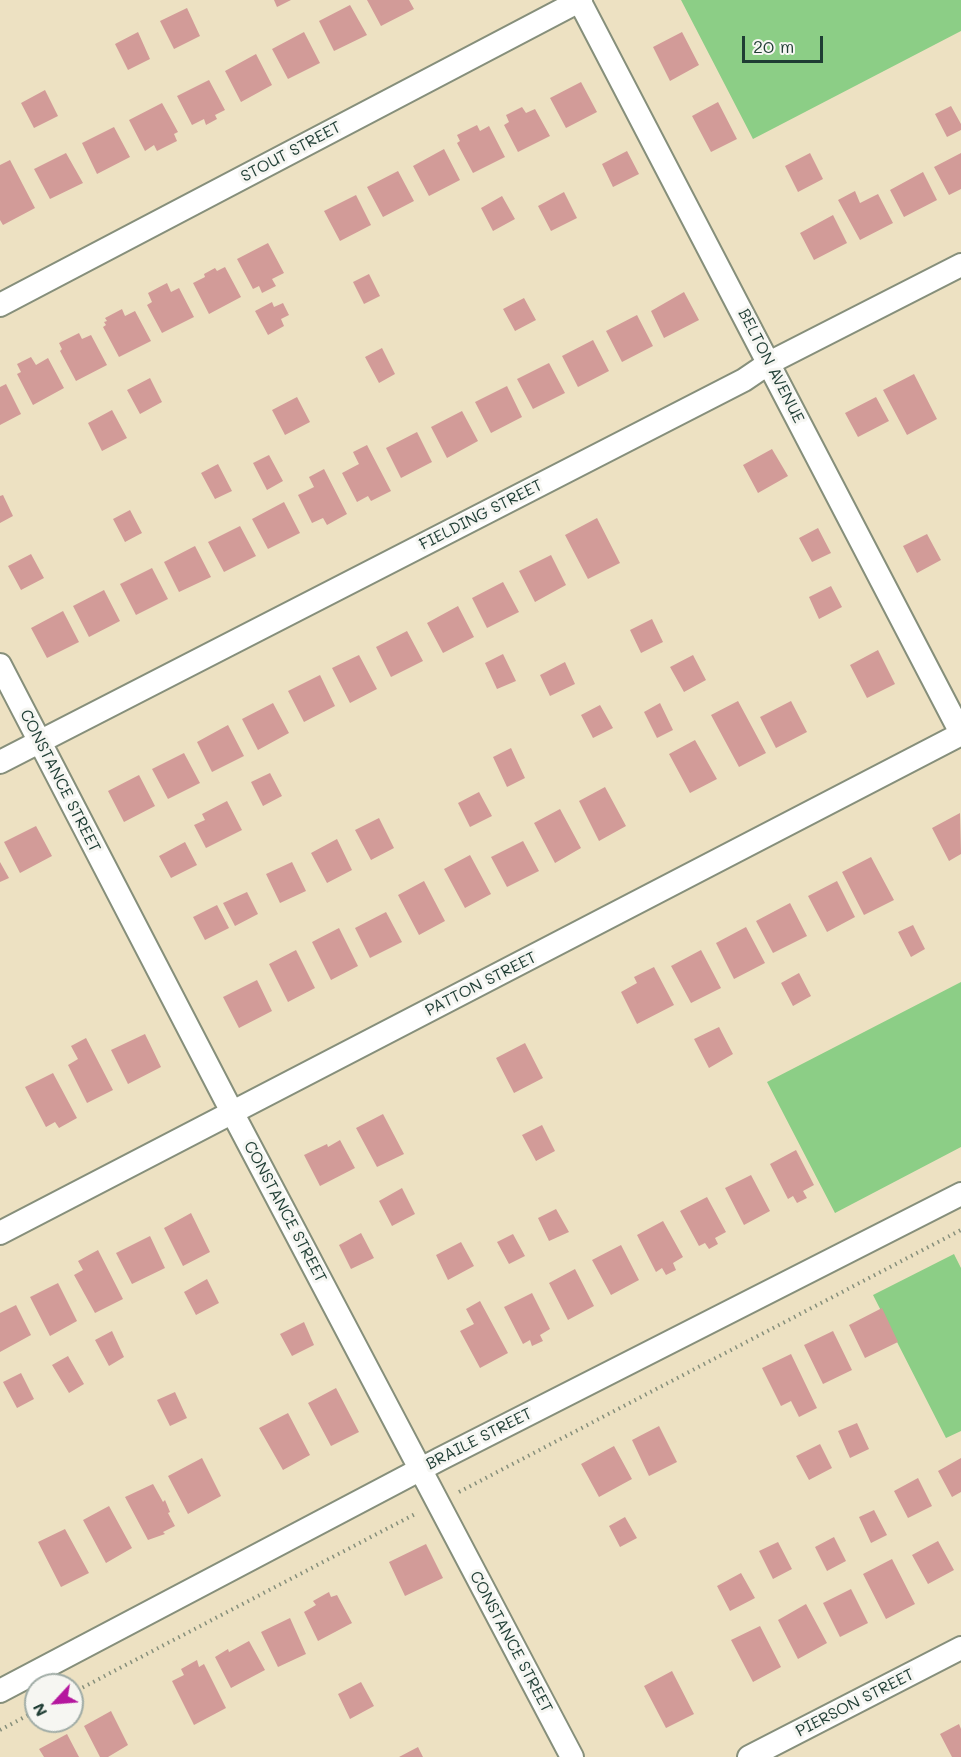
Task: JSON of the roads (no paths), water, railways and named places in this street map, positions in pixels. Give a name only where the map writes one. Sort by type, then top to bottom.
[{"type":"street","name":"STOUT STREET","points":[[0,304],[580,0]]},
{"type":"street","name":"BELTON AVENUE","points":[[580,0],[961,734]]},
{"type":"street","name":"FIELDING STREET","points":[[0,762],[723,391],[769,363],[961,265]]},
{"type":"street","name":"CONSTANCE STREET","points":[[0,665],[232,1112],[572,1757]]},
{"type":"street","name":"PATTON STREET","points":[[0,1233],[961,734]]},
{"type":"street","name":"BRAILE STREET","points":[[0,1691],[420,1469],[961,1194]]},
{"type":"street","name":"PIERSON STREET","points":[[749,1757],[961,1648]]}]
